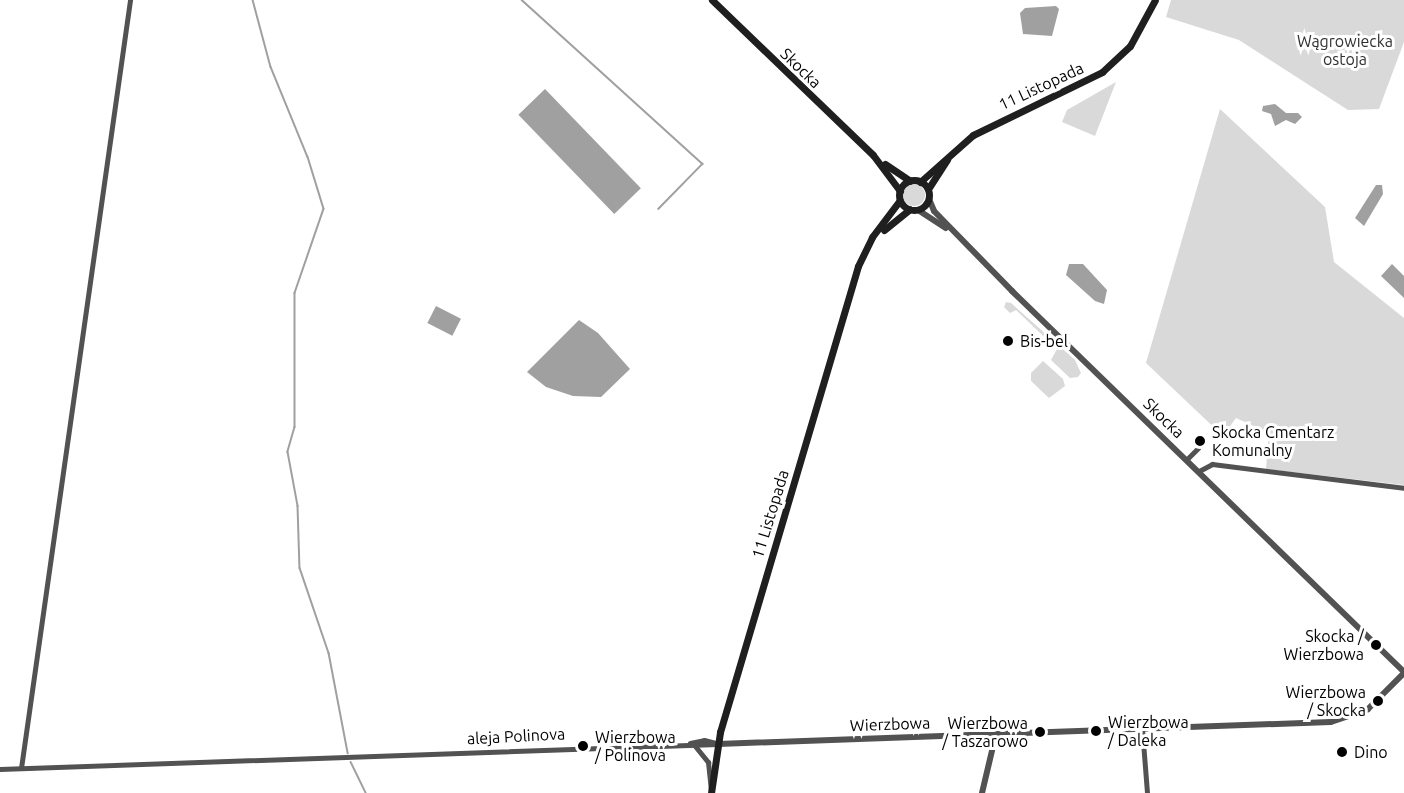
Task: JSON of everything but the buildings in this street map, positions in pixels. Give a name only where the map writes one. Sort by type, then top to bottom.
[{"type":"main road","name":"Skocka","points":[[712,0],[873,155],[910,181]]},
{"type":"main road","name":"11 Listopada","points":[[920,182],[973,135],[1102,72],[1130,46],[1155,0]]},
{"type":"main road","name":"Skocka","points":[[873,155],[900,191]]},
{"type":"main road","name":"11 Listopada","points":[[927,189],[948,157]]},
{"type":"main road","points":[[910,181],[920,182],[927,189],[929,199],[918,210],[910,209],[900,200],[900,191],[910,181]]},
{"type":"main road","name":"11 Listopada","points":[[711,793],[718,744],[867,246],[900,200]]},
{"type":"main road","points":[[867,246],[910,209]]},
{"type":"street","points":[[21,768],[130,0]]},
{"type":"street","name":"Skocka","points":[[929,199],[934,211],[956,236],[1404,672]]},
{"type":"street","name":"Skocka","points":[[918,210],[956,236]]},
{"type":"street","points":[[1187,459],[1198,448]]},
{"type":"street","points":[[1198,471],[1212,464],[1404,488]]},
{"type":"street","name":"Wierzbowa","points":[[718,744],[1345,720],[1368,710],[1404,672]]},
{"type":"street","points":[[1142,729],[1147,793]]},
{"type":"street","points":[[982,793],[996,734]]},
{"type":"street","name":"aleja Polinova","points":[[0,769],[690,744],[704,740],[718,744]]},
{"type":"street","points":[[690,744],[708,762],[711,793]]},
{"type":"green space","name":"Wągrowiecka ostoja","points":[[1171,0],[1404,0],[1404,42],[1379,109],[1348,110],[1239,40],[1166,17]]},
{"type":"green space","points":[[1116,82],[1095,136],[1062,122],[1067,110]]},
{"type":"green space","points":[[1220,109],[1325,207],[1334,262],[1404,318],[1404,485],[1266,469],[1269,433],[1236,418],[1223,436],[1146,363]]},
{"type":"green space","points":[[914,184],[922,187],[925,195],[922,203],[914,206],[906,203],[903,195],[906,187]]},
{"type":"green space","points":[[1006,302],[1011,303],[1075,360],[1081,373],[1078,377],[1070,378],[1051,360],[1057,349],[1016,310],[1010,313],[1004,307]]},
{"type":"green space","points":[[1043,361],[1063,379],[1065,386],[1049,398],[1031,381],[1031,373]]},
{"type":"shaded area","points":[[1056,6],[1059,9],[1052,36],[1023,34],[1020,13],[1025,8]]},
{"type":"shaded area","points":[[545,89],[641,188],[614,214],[518,115]]},
{"type":"shaded area","points":[[1275,104],[1286,113],[1298,113],[1302,117],[1295,124],[1286,120],[1275,126],[1271,114],[1262,111],[1263,106]]},
{"type":"shaded area","points":[[1376,185],[1382,185],[1383,194],[1364,226],[1355,218]]},
{"type":"shaded area","points":[[1069,264],[1083,264],[1107,290],[1104,304],[1095,301],[1066,275]]},
{"type":"shaded area","points":[[1392,264],[1404,276],[1404,298],[1381,276]]},
{"type":"shaded area","points":[[436,306],[461,319],[452,336],[427,323]]},
{"type":"shaded area","points":[[579,320],[598,333],[630,369],[601,397],[573,396],[546,387],[527,372]]},
{"type":"waterway","points":[[253,0],[271,67],[308,157],[324,209],[295,293],[295,427],[288,452],[298,506],[300,568],[329,653],[348,753]]},
{"type":"waterway","points":[[522,0],[703,164],[659,209]]},
{"type":"waterway","points":[[351,762],[366,793]]},
{"type":"place","name":"Bis-bel","points":[[1008,341]]},
{"type":"place","name":"Skocka Cmentarz Komunalny","points":[[1200,441]]},
{"type":"place","name":"Skocka / Wierzbowa","points":[[1376,645]]},
{"type":"place","name":"Wierzbowa / Skocka","points":[[1378,701]]},
{"type":"place","name":"Wierzbowa / Daleka","points":[[1096,731]]},
{"type":"place","name":"Wierzbowa / Taszarowo","points":[[1040,732]]},
{"type":"place","name":"Wierzbowa / Polinova","points":[[583,746]]},
{"type":"place","name":"Dino","points":[[1342,752]]}]
